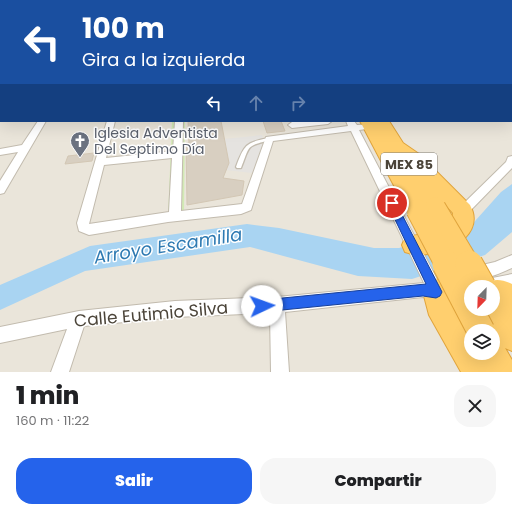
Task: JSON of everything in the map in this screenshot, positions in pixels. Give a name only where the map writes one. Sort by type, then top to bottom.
[{"type":"highway","name":"MEX 85","points":[[364,125],[399,147],[413,158],[463,211]]},
{"type":"highway","name":"MEX 85","points":[[364,125],[383,174]]},
{"type":"highway","name":"MEX 85","points":[[364,125],[477,280]]},
{"type":"highway","name":"MEX 85","points":[[399,147],[478,324]]},
{"type":"highway","points":[[416,248],[443,242],[451,238],[460,228],[463,220],[463,211]]},
{"type":"highway","name":"MEX 85","points":[[433,292],[492,365]]},
{"type":"highway","points":[[433,292],[448,303],[454,298],[464,296]]},
{"type":"highway","points":[[500,292],[512,297]]},
{"type":"highway","points":[[500,316],[512,337]]},
{"type":"street","points":[[0,190],[41,122]]},
{"type":"street","points":[[111,122],[83,223],[83,227],[89,230],[175,216],[235,210],[247,207],[269,139],[364,125]]},
{"type":"street","points":[[175,216],[176,154],[179,122]]},
{"type":"street","points":[[296,136],[291,123],[310,122]]},
{"type":"street","name":"MEX 85","points":[[364,125],[433,292]]},
{"type":"street","points":[[0,152],[26,148]]},
{"type":"street","points":[[100,162],[176,154]]},
{"type":"street","points":[[463,211],[511,163]]},
{"type":"street","name":"MEX 85","points":[[383,174],[416,248]]},
{"type":"street","name":"Calle Eutimio Silva","points":[[433,292],[512,261]]},
{"type":"street","name":"Calle Eutimio Silva","points":[[500,283],[512,281]]},
{"type":"street","name":"Calle Eutimio Silva","points":[[0,335],[79,319],[175,309],[277,305],[433,292],[464,288]]},
{"type":"street","points":[[277,305],[280,372]]},
{"type":"street","points":[[60,372],[79,319]]},
{"type":"lane","points":[[239,166],[245,148],[248,145],[252,142],[269,139]]},
{"type":"shaded area","points":[[0,122],[512,122],[512,372],[0,372]]},
{"type":"shaded area","points":[[262,135],[264,140],[252,173],[226,170],[224,139]]},
{"type":"green space","points":[[172,122],[185,122],[184,215],[168,217]]},
{"type":"water","name":"Arroyo Escamilla","points":[[512,184],[512,232],[485,255],[412,279],[358,276],[250,247],[85,271],[0,310],[0,285],[90,246],[247,224],[279,228],[374,248],[399,248],[467,230],[501,192]]},
{"type":"building","points":[[188,122],[221,122],[229,163],[223,178],[244,181],[242,195],[187,205],[186,143],[189,143]]},
{"type":"building","points":[[263,122],[281,122],[285,131],[267,133]]},
{"type":"building","name":"Iglesia Adventista Del Septimo Día","points":[[94,153],[92,161],[65,164],[68,156]]},
{"type":"place","name":"Iglesia Adventista Del Septimo Día","points":[[80,158]]},
{"type":"route","points":[[262,306],[423,290],[436,292],[392,203]]}]
